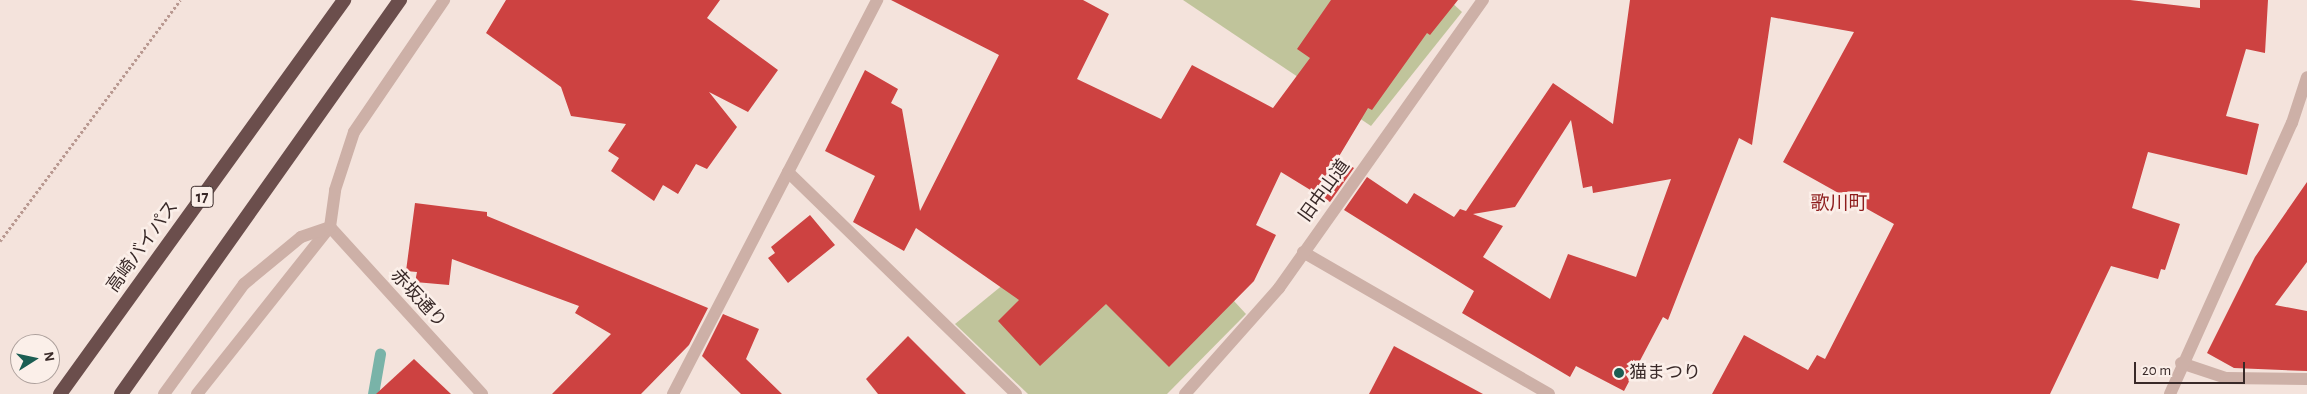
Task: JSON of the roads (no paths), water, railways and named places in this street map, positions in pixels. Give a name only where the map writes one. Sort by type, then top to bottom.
[{"type":"highway","name":"高崎バイパス","points":[[60,394],[344,0]]},
{"type":"highway","points":[[121,394],[400,0]]},
{"type":"street","points":[[197,394],[330,227],[336,190],[354,132],[444,0]]},
{"type":"street","points":[[673,394],[877,0]]},
{"type":"street","name":"旧中山道","points":[[1185,394],[1279,288],[1483,0]]},
{"type":"street","points":[[2170,394],[2181,363],[2292,123],[2307,77]]},
{"type":"street","points":[[788,172],[1016,394]]},
{"type":"street","points":[[164,394],[244,284],[301,237],[330,227]]},
{"type":"street","name":"赤坂通り","points":[[330,227],[482,394]]},
{"type":"street","points":[[1303,252],[1549,394]]},
{"type":"street","points":[[2181,363],[2226,378],[2307,379]]},
{"type":"waterway","points":[[373,394],[380,354]]},
{"type":"place","name":"猫まつり","points":[[1619,373]]},
{"type":"district","name":"歌川町","points":[[1839,204]]}]
